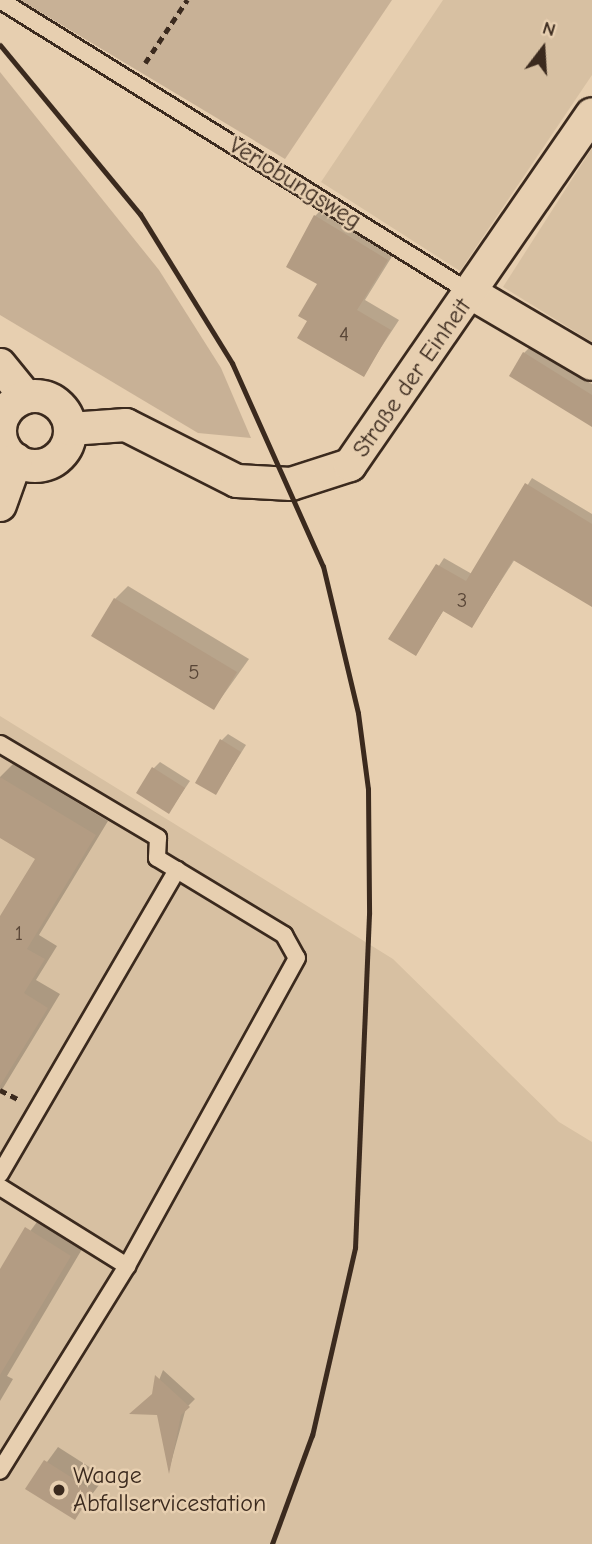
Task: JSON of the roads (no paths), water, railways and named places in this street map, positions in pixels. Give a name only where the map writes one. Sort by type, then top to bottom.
[{"type":"street","name":"Straße der Einheit","points":[[70,429],[126,425],[237,481],[291,484],[350,465],[592,114]]},
{"type":"street","name":"Verlobungsweg","points":[[471,293],[592,364]]},
{"type":"street","points":[[0,365],[26,397],[55,403],[70,429],[56,459],[27,465],[16,460],[0,438],[1,421],[26,397]]},
{"type":"street","points":[[0,505],[16,460]]},
{"type":"lane","name":"Verlobungsweg","points":[[0,0],[471,293]]},
{"type":"lane","points":[[0,744],[158,838],[157,858],[284,935],[297,958],[127,1266],[0,1471]]},
{"type":"lane","points":[[0,1174],[177,870]]},
{"type":"lane","points":[[0,1186],[127,1266]]},
{"type":"railway","points":[[0,45],[140,214],[232,363],[323,566],[358,713],[368,789],[369,914],[355,1248],[312,1435],[272,1544]]},
{"type":"place","name":"Waage Abfallservicestation","points":[[59,1490]]}]
